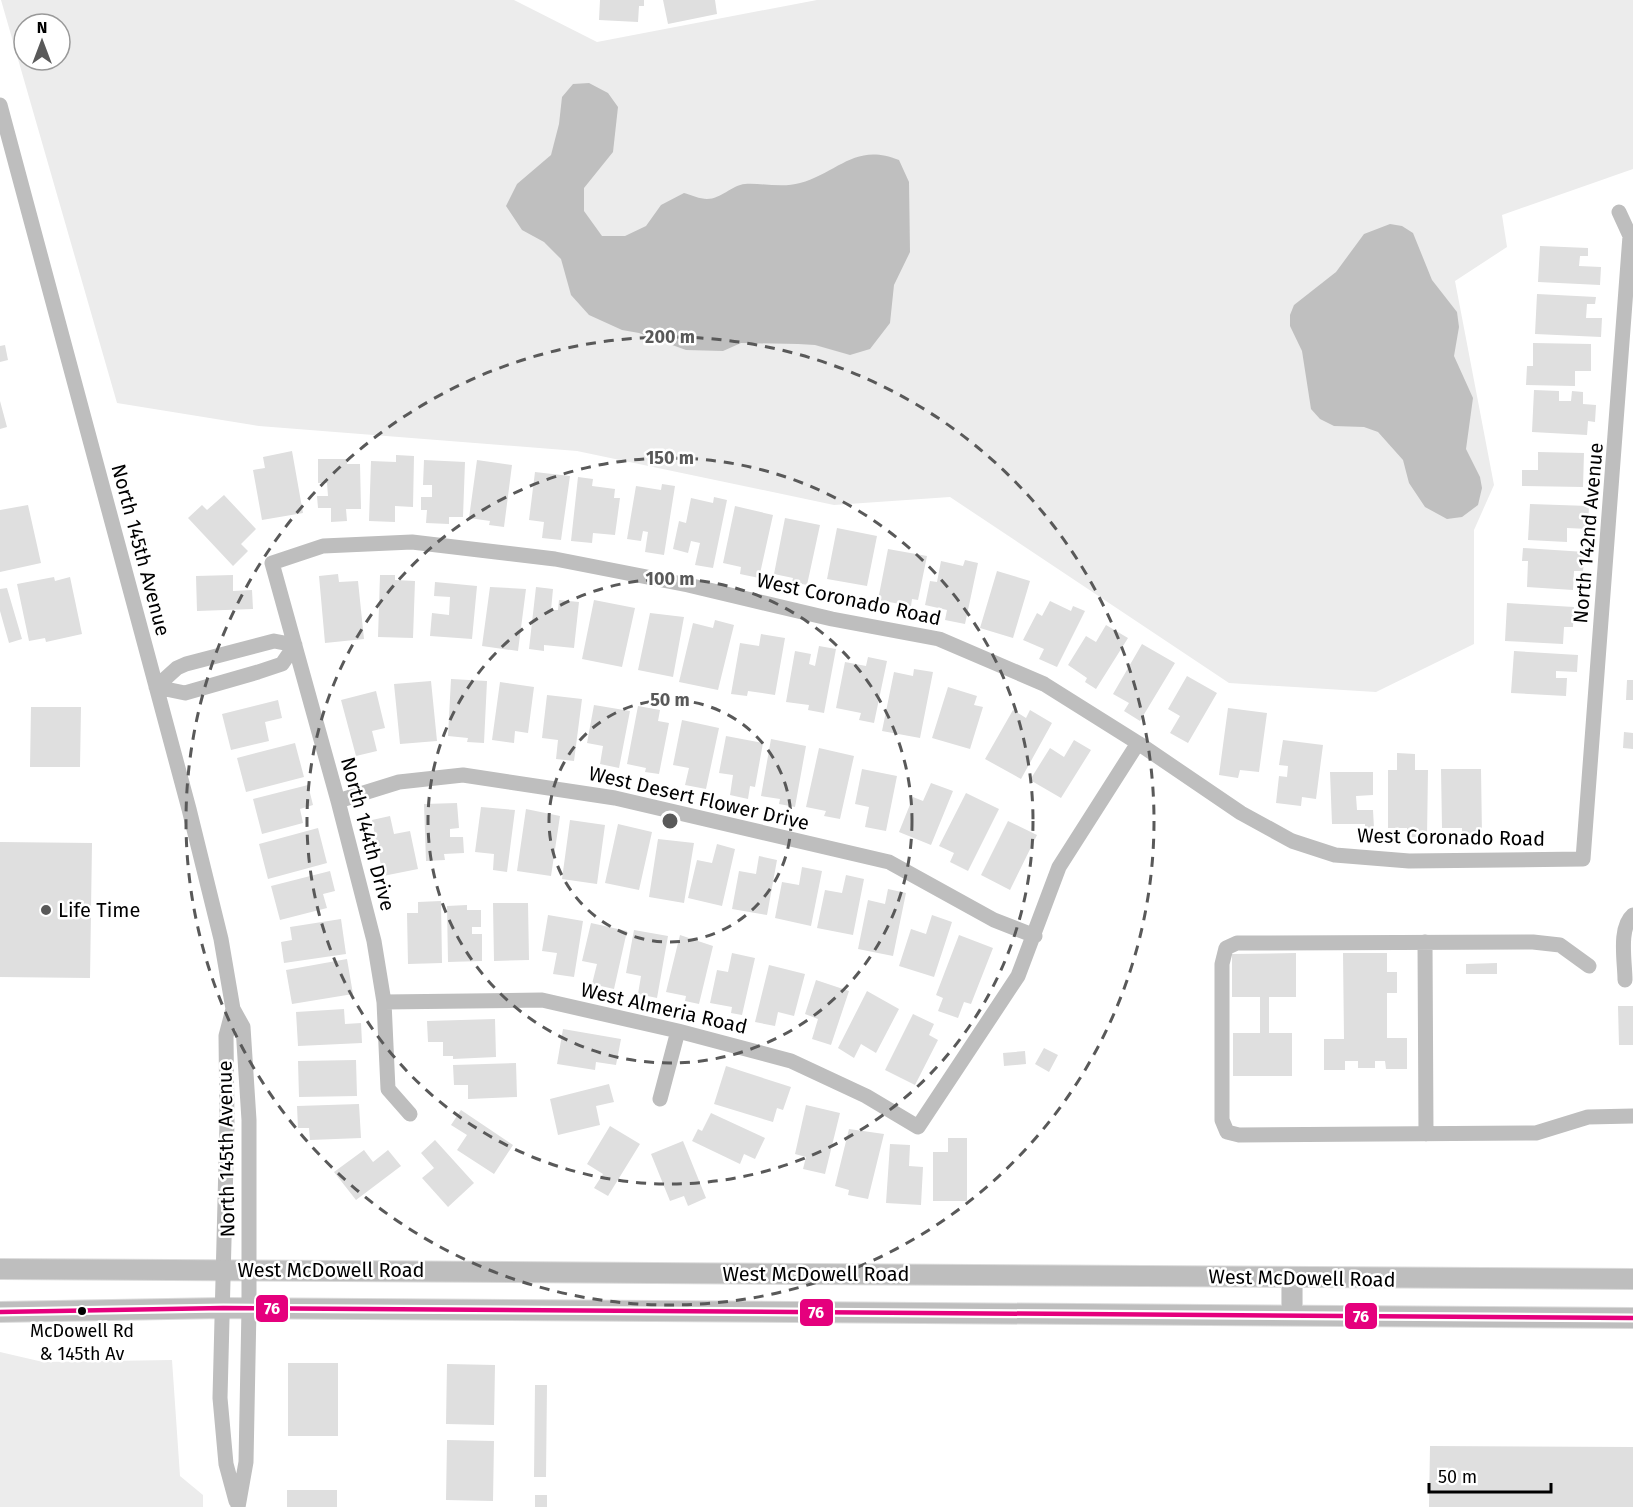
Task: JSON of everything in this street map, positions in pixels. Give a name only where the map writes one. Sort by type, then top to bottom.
[{"type":"main road","name":"West McDowell Road","points":[[0,1269],[1633,1280]]},
{"type":"main road","points":[[1292,1277],[1292,1314]]},
{"type":"main road","name":"West McDowell Road","points":[[0,1312],[249,1308],[1633,1318]]},
{"type":"street","name":"North 145th Avenue","points":[[0,108],[210,892],[234,1008],[243,1027],[248,1066],[249,1308],[246,1462],[238,1507]]},
{"type":"street","name":"North 142nd Avenue","points":[[1583,859],[1630,236],[1618,212]]},
{"type":"street","name":"West Coronado Road","points":[[272,563],[323,546],[412,542],[555,559],[688,585],[832,619],[939,639],[1044,684],[1138,743],[1241,813],[1292,841],[1335,855],[1409,861],[1583,859]]},
{"type":"street","name":"North 144th Drive","points":[[272,563],[339,801],[374,941],[384,1002],[387,1089],[410,1114]]},
{"type":"street","points":[[274,641],[295,645],[282,664],[243,676],[185,693],[156,687],[177,668],[235,650],[274,641]]},
{"type":"street","points":[[235,650],[243,676]]},
{"type":"street","points":[[1035,936],[1059,867],[1138,743]]},
{"type":"street","name":"West Desert Flower Drive","points":[[339,801],[399,782],[463,775],[615,798],[889,862],[994,920],[1035,936]]},
{"type":"street","points":[[1625,980],[1625,929],[1628,919],[1633,915]]},
{"type":"street","name":"West Almeria Road","points":[[384,1002],[542,1000],[678,1031],[791,1061],[866,1096],[918,1127],[1018,975],[1035,936]]},
{"type":"street","points":[[1425,942],[1426,1134]]},
{"type":"street","points":[[1589,966],[1560,945],[1533,942],[1237,943],[1226,948],[1222,964],[1222,1120],[1227,1132],[1239,1135],[1536,1133],[1588,1117],[1633,1116]]},
{"type":"street","name":"North 145th Avenue","points":[[234,1008],[226,1036],[224,1270],[220,1398],[226,1464],[238,1507]]},
{"type":"street","points":[[660,1099],[678,1031]]},
{"type":"shaded area","points":[[1,0],[514,0],[597,42],[817,0],[1633,0],[1633,169],[1502,215],[1507,247],[1455,281],[1494,485],[1474,530],[1474,644],[1376,692],[1229,683],[950,497],[834,505],[577,451],[259,426],[117,403],[22,72],[72,72],[72,12],[12,12],[12,38]]},
{"type":"shaded area","points":[[589,83],[608,93],[618,107],[613,152],[584,188],[584,211],[602,236],[625,236],[646,226],[661,205],[684,193],[707,199],[717,197],[745,184],[800,183],[859,156],[870,154],[884,155],[899,160],[909,182],[910,252],[894,285],[890,323],[870,349],[850,355],[815,345],[741,343],[723,351],[686,350],[639,333],[622,330],[589,315],[571,295],[561,259],[544,242],[522,230],[506,206],[517,184],[551,155],[559,124],[562,97],[573,84]]},
{"type":"shaded area","points":[[1390,224],[1402,226],[1413,233],[1432,280],[1457,312],[1459,327],[1454,356],[1473,398],[1466,449],[1480,477],[1482,488],[1478,505],[1462,517],[1447,519],[1425,507],[1409,483],[1403,460],[1378,432],[1364,427],[1334,426],[1320,419],[1311,409],[1302,351],[1290,326],[1290,315],[1294,305],[1336,272],[1364,234]]},
{"type":"shaded area","points":[[0,1352],[43,1362],[172,1360],[180,1476],[203,1495],[203,1507],[0,1507]]},
{"type":"building","points":[[600,0],[644,0],[644,6],[639,6],[638,22],[599,20]]},
{"type":"building","points":[[663,0],[715,0],[717,14],[668,24]]},
{"type":"building","points":[[1540,246],[1588,248],[1588,256],[1580,256],[1579,266],[1601,267],[1600,285],[1538,282]]},
{"type":"building","points":[[1537,294],[1596,297],[1595,304],[1587,304],[1586,318],[1602,318],[1601,337],[1535,334]]},
{"type":"building","points":[[1533,343],[1591,344],[1591,371],[1575,371],[1575,386],[1526,385],[1527,366],[1533,366]]},
{"type":"building","points":[[5,345],[8,360],[0,362],[0,346]]},
{"type":"building","points":[[1534,390],[1559,391],[1559,401],[1571,401],[1572,391],[1583,392],[1583,404],[1596,405],[1595,422],[1588,421],[1587,435],[1532,432]]},
{"type":"building","points":[[0,401],[7,427],[0,429]]},
{"type":"building","points":[[292,451],[303,513],[262,520],[253,470],[265,468],[263,457]]},
{"type":"building","points":[[1538,452],[1584,453],[1583,487],[1522,486],[1522,470],[1538,470]]},
{"type":"building","points":[[396,455],[414,456],[413,507],[395,506],[395,522],[369,521],[371,461],[396,462]]},
{"type":"building","points":[[318,459],[347,459],[347,464],[360,464],[361,509],[346,509],[347,521],[331,522],[331,508],[318,508],[317,496],[328,496],[327,483],[318,483]]},
{"type":"building","points":[[424,460],[465,462],[463,517],[449,517],[449,524],[426,523],[427,510],[421,510],[421,497],[432,497],[432,485],[423,485]]},
{"type":"building","points":[[477,460],[512,465],[504,527],[489,525],[490,521],[469,518]]},
{"type":"building","points":[[535,472],[570,476],[561,540],[542,538],[544,522],[529,520]]},
{"type":"building","points":[[578,477],[593,479],[592,486],[615,489],[614,498],[620,498],[615,535],[593,533],[592,543],[571,541]]},
{"type":"building","points":[[662,484],[675,486],[664,555],[645,552],[648,532],[643,531],[641,541],[627,539],[636,486],[661,490]]},
{"type":"building","points":[[224,495],[256,529],[241,544],[248,551],[233,566],[188,518],[202,505],[207,510]]},
{"type":"building","points":[[714,497],[727,500],[713,568],[695,565],[700,543],[691,541],[688,553],[673,549],[679,521],[686,523],[691,498],[713,503]]},
{"type":"building","points":[[1530,504],[1589,506],[1588,529],[1567,528],[1567,542],[1528,540]]},
{"type":"building","points":[[28,505],[41,563],[0,572],[0,510]]},
{"type":"building","points":[[735,506],[773,515],[759,578],[740,574],[741,567],[723,563]]},
{"type":"building","points":[[785,518],[820,525],[807,585],[792,582],[793,578],[774,574]]},
{"type":"building","points":[[837,528],[877,536],[867,586],[827,579]]},
{"type":"building","points":[[1523,548],[1585,552],[1583,571],[1574,571],[1573,590],[1527,587],[1528,561],[1522,561]]},
{"type":"building","points":[[888,549],[927,556],[918,600],[912,599],[911,606],[878,600]]},
{"type":"building","points":[[965,560],[978,563],[965,624],[945,620],[947,610],[925,605],[930,581],[937,582],[941,561],[963,566]]},
{"type":"building","points":[[997,571],[1030,581],[1013,638],[980,628]]},
{"type":"building","points":[[338,574],[339,582],[358,581],[364,639],[325,643],[319,576]]},
{"type":"building","points":[[233,575],[233,591],[252,590],[253,609],[197,611],[196,576]]},
{"type":"building","points":[[380,575],[395,575],[395,580],[415,581],[413,638],[378,637]]},
{"type":"building","points":[[54,577],[55,581],[70,577],[82,634],[46,642],[45,638],[29,641],[17,584]]},
{"type":"building","points":[[435,582],[477,586],[472,639],[430,636],[432,613],[449,615],[450,597],[434,596]]},
{"type":"building","points":[[490,587],[526,589],[518,651],[482,646]]},
{"type":"building","points":[[536,587],[553,589],[551,610],[558,610],[559,600],[579,602],[574,648],[544,645],[544,651],[529,649]]},
{"type":"building","points":[[7,588],[22,639],[9,643],[0,611],[0,589]]},
{"type":"building","points":[[594,600],[635,608],[622,667],[582,659]]},
{"type":"building","points":[[1050,601],[1071,611],[1073,606],[1085,611],[1057,667],[1039,659],[1044,649],[1023,640],[1037,613],[1042,616]]},
{"type":"building","points":[[1507,603],[1574,607],[1573,627],[1564,627],[1563,644],[1505,641]]},
{"type":"building","points":[[650,613],[684,617],[673,677],[638,670]]},
{"type":"building","points":[[715,620],[734,625],[718,690],[679,682],[693,623],[713,628]]},
{"type":"building","points":[[1106,625],[1128,638],[1096,689],[1085,682],[1087,678],[1068,665],[1086,636],[1096,642]]},
{"type":"building","points":[[761,634],[785,638],[775,695],[748,691],[747,696],[731,694],[740,643],[759,646]]},
{"type":"building","points":[[1142,644],[1175,663],[1140,721],[1124,711],[1129,703],[1113,694]]},
{"type":"building","points":[[819,646],[836,649],[824,713],[808,710],[809,705],[786,702],[795,651],[811,654],[809,664],[815,666]]},
{"type":"building","points":[[1514,651],[1578,655],[1577,672],[1556,671],[1556,678],[1567,678],[1566,696],[1511,693]]},
{"type":"building","points":[[868,657],[887,661],[874,723],[859,720],[861,713],[836,708],[845,662],[866,666]]},
{"type":"building","points":[[914,669],[933,672],[920,738],[882,731],[894,672],[913,676]]},
{"type":"building","points":[[1187,676],[1217,693],[1188,743],[1170,733],[1180,716],[1168,709]]},
{"type":"building","points":[[451,679],[487,681],[484,743],[467,742],[468,738],[448,736]]},
{"type":"building","points":[[1627,680],[1633,680],[1633,700],[1626,700]]},
{"type":"building","points":[[431,681],[437,741],[400,744],[394,684]]},
{"type":"building","points":[[500,682],[534,687],[528,733],[515,731],[514,743],[492,740]]},
{"type":"building","points":[[948,687],[977,696],[974,705],[983,707],[970,749],[932,738]]},
{"type":"building","points":[[376,691],[385,728],[372,731],[377,751],[356,756],[341,700]]},
{"type":"building","points":[[547,695],[582,699],[574,761],[556,759],[558,740],[542,738]]},
{"type":"building","points":[[278,700],[282,718],[265,722],[269,741],[231,750],[222,714]]},
{"type":"building","points":[[594,705],[630,711],[619,768],[600,764],[603,746],[587,743]]},
{"type":"building","points":[[638,706],[660,710],[658,721],[669,723],[659,774],[645,772],[646,768],[627,764]]},
{"type":"building","points":[[31,707],[81,707],[80,767],[30,767]]},
{"type":"building","points":[[1228,708],[1267,713],[1259,772],[1240,770],[1238,778],[1219,775]]},
{"type":"building","points":[[1013,710],[1026,718],[1030,710],[1052,723],[1021,779],[985,759]]},
{"type":"building","points":[[682,720],[719,728],[706,789],[685,785],[689,768],[673,765]]},
{"type":"building","points":[[1624,732],[1633,733],[1633,749],[1623,748]]},
{"type":"building","points":[[726,736],[763,743],[755,787],[750,786],[748,799],[730,795],[733,775],[719,773]]},
{"type":"building","points":[[771,739],[806,746],[795,807],[779,804],[780,799],[761,796]]},
{"type":"building","points":[[1074,740],[1091,750],[1061,798],[1030,780],[1050,748],[1064,757]]},
{"type":"building","points":[[1283,740],[1323,745],[1316,799],[1302,797],[1301,806],[1276,803],[1279,776],[1287,777],[1288,766],[1279,765]]},
{"type":"building","points":[[295,743],[304,777],[246,792],[237,758]]},
{"type":"building","points":[[819,748],[854,756],[840,819],[824,816],[826,811],[806,807]]},
{"type":"building","points":[[1397,753],[1415,754],[1415,770],[1428,770],[1427,837],[1407,837],[1407,828],[1388,828],[1388,770],[1397,770]]},
{"type":"building","points":[[862,769],[897,776],[886,831],[865,827],[869,807],[855,804]]},
{"type":"building","points":[[1441,769],[1481,769],[1482,837],[1462,837],[1462,828],[1442,828]]},
{"type":"building","points":[[1330,772],[1373,772],[1373,795],[1356,796],[1357,810],[1373,810],[1374,828],[1365,829],[1365,824],[1332,824]]},
{"type":"building","points":[[931,783],[953,791],[931,845],[899,832],[913,797],[923,801]]},
{"type":"building","points":[[308,785],[313,805],[300,809],[303,823],[262,834],[253,799]]},
{"type":"building","points":[[966,793],[999,809],[968,871],[950,862],[954,853],[939,846]]},
{"type":"building","points":[[457,803],[459,828],[450,829],[450,837],[463,837],[464,853],[444,854],[445,860],[426,861],[424,804]]},
{"type":"building","points":[[481,807],[515,810],[507,872],[493,870],[494,854],[475,852]]},
{"type":"building","points":[[526,809],[560,816],[551,876],[517,871]]},
{"type":"building","points":[[390,816],[394,834],[410,831],[418,869],[383,876],[372,820]]},
{"type":"building","points":[[570,820],[605,825],[597,884],[562,879]]},
{"type":"building","points":[[1008,821],[1037,835],[1010,890],[981,875]]},
{"type":"building","points":[[618,824],[652,832],[639,890],[605,883]]},
{"type":"building","points":[[318,828],[327,863],[268,879],[259,844]]},
{"type":"building","points":[[658,839],[694,843],[684,903],[649,897]]},
{"type":"building","name":"Life Time","points":[[0,842],[92,843],[90,978],[0,977]]},
{"type":"building","points":[[717,844],[735,849],[722,906],[688,898],[697,860],[712,863]]},
{"type":"building","points":[[759,856],[777,860],[767,915],[732,909],[739,871],[756,874]]},
{"type":"building","points":[[802,867],[822,871],[811,926],[775,918],[782,882],[799,885]]},
{"type":"building","points":[[330,871],[335,891],[323,894],[327,908],[280,920],[271,886]]},
{"type":"building","points":[[846,875],[864,879],[853,935],[817,928],[825,890],[842,893]]},
{"type":"building","points":[[888,889],[906,893],[893,956],[858,949],[868,900],[885,904]]},
{"type":"building","points":[[441,901],[442,963],[408,964],[407,913],[418,913],[418,902]]},
{"type":"building","points":[[493,903],[528,903],[529,960],[494,961]]},
{"type":"building","points":[[467,905],[467,910],[481,910],[481,927],[472,927],[472,934],[482,934],[482,961],[448,962],[447,906]]},
{"type":"building","points":[[548,915],[583,921],[574,977],[553,974],[557,953],[542,951]]},
{"type":"building","points":[[932,915],[952,922],[934,977],[899,966],[911,929],[926,934]]},
{"type":"building","points":[[341,919],[346,954],[284,963],[281,942],[292,940],[290,927]]},
{"type":"building","points":[[591,923],[627,931],[614,989],[592,984],[597,964],[582,961]]},
{"type":"building","points":[[634,930],[668,936],[657,998],[638,994],[641,976],[626,973]]},
{"type":"building","points":[[680,935],[713,946],[699,1004],[685,1001],[686,996],[666,992]]},
{"type":"building","points":[[959,935],[993,948],[971,1004],[964,1002],[958,1018],[938,1011],[943,998],[936,995]]},
{"type":"building","points":[[732,953],[755,958],[742,1015],[731,1013],[732,1007],[710,1003],[717,970],[728,972]]},
{"type":"building","points":[[1296,953],[1296,997],[1269,997],[1269,1033],[1292,1033],[1292,1076],[1233,1076],[1233,1033],[1260,1033],[1260,997],[1232,997],[1232,954]]},
{"type":"building","points":[[1343,953],[1387,953],[1387,972],[1397,972],[1397,993],[1387,993],[1387,1038],[1407,1038],[1407,1069],[1386,1069],[1385,1061],[1375,1061],[1375,1068],[1358,1068],[1358,1061],[1345,1061],[1345,1070],[1324,1070],[1324,1039],[1344,1039]]},
{"type":"building","points":[[347,959],[353,994],[292,1004],[286,970]]},
{"type":"building","points":[[1497,963],[1497,974],[1466,974],[1466,964]]},
{"type":"building","points":[[769,965],[805,974],[794,1016],[778,1012],[775,1026],[755,1022]]},
{"type":"building","points":[[816,980],[849,991],[831,1045],[812,1039],[818,1019],[805,1014]]},
{"type":"building","points":[[867,991],[899,1009],[876,1053],[861,1044],[854,1058],[838,1048]]},
{"type":"building","points":[[1618,1006],[1633,1006],[1633,1045],[1619,1045]]},
{"type":"building","points":[[344,1009],[345,1024],[361,1023],[362,1043],[298,1046],[296,1012]]},
{"type":"building","points":[[913,1014],[934,1024],[929,1035],[938,1040],[915,1085],[885,1070]]},
{"type":"building","points":[[495,1019],[496,1057],[453,1059],[453,1056],[443,1056],[443,1042],[428,1042],[427,1021]]},
{"type":"building","points":[[563,1029],[621,1039],[616,1065],[596,1062],[595,1070],[557,1064]]},
{"type":"building","points":[[1044,1048],[1058,1055],[1049,1072],[1035,1064]]},
{"type":"building","points":[[1025,1051],[1026,1064],[1004,1066],[1003,1053]]},
{"type":"building","points":[[356,1060],[357,1096],[299,1097],[298,1061]]},
{"type":"building","points":[[516,1063],[517,1097],[468,1099],[468,1085],[454,1085],[453,1065]]},
{"type":"building","points":[[726,1066],[791,1087],[783,1110],[777,1108],[773,1122],[714,1104]]},
{"type":"building","points":[[609,1084],[614,1102],[596,1106],[600,1125],[558,1135],[550,1099]]},
{"type":"building","points":[[359,1104],[361,1138],[310,1140],[309,1128],[298,1128],[297,1106]]},
{"type":"building","points":[[806,1105],[840,1113],[825,1174],[803,1169],[806,1157],[795,1154]]},
{"type":"building","points":[[461,1110],[513,1145],[494,1174],[457,1150],[467,1135],[451,1125]]},
{"type":"building","points":[[711,1113],[765,1138],[755,1159],[744,1154],[740,1164],[692,1141],[698,1129],[702,1131]]},
{"type":"building","points":[[610,1126],[640,1144],[608,1196],[594,1188],[603,1174],[587,1164]]},
{"type":"building","points":[[849,1129],[884,1134],[868,1199],[848,1195],[849,1190],[835,1186]]},
{"type":"building","points":[[948,1138],[967,1138],[967,1201],[933,1201],[933,1152],[948,1152]]},
{"type":"building","points":[[435,1140],[474,1183],[448,1207],[422,1178],[434,1168],[421,1153]]},
{"type":"building","points":[[683,1141],[706,1198],[688,1206],[684,1196],[670,1201],[651,1154]]},
{"type":"building","points":[[890,1144],[910,1145],[909,1166],[923,1167],[921,1205],[886,1203]]},
{"type":"building","points":[[364,1150],[373,1162],[388,1150],[401,1166],[356,1200],[334,1172]]},
{"type":"building","points":[[288,1363],[338,1363],[338,1436],[288,1436]]},
{"type":"building","points":[[447,1364],[495,1365],[494,1425],[446,1424]]},
{"type":"building","points":[[535,1385],[547,1385],[546,1477],[534,1477]]},
{"type":"building","points":[[447,1440],[494,1441],[493,1501],[446,1500]]},
{"type":"building","points":[[1430,1446],[1633,1447],[1633,1507],[1429,1507]]},
{"type":"building","points":[[287,1490],[337,1490],[337,1507],[287,1507]]},
{"type":"building","points":[[535,1495],[547,1495],[547,1507],[535,1507]]},
{"type":"transit line","name":"76","points":[[0,1312],[223,1308],[1633,1318]]},
{"type":"place","name":"Life Time","points":[[46,910]]},
{"type":"place","name":"McDowell Rd & 145th Av","points":[[82,1311]]}]
